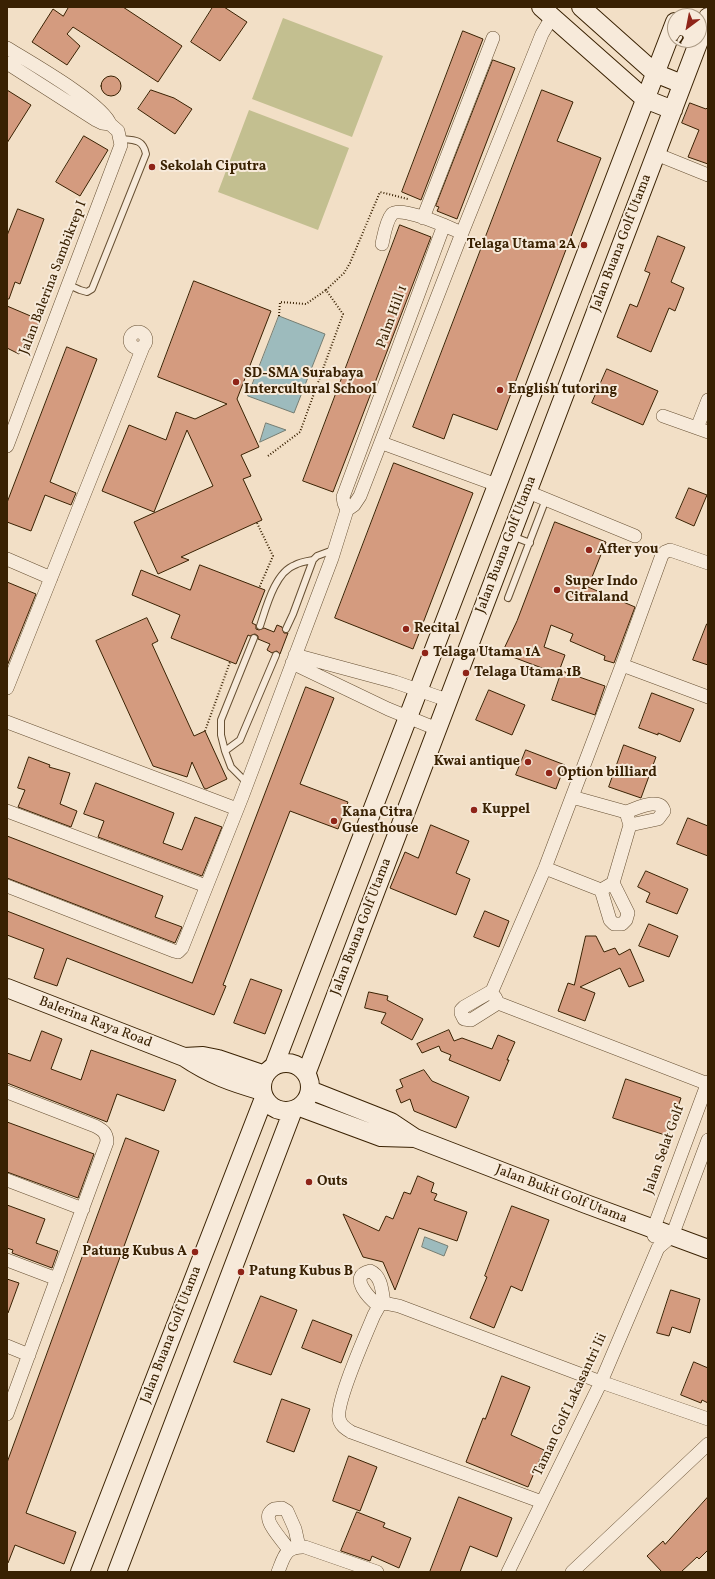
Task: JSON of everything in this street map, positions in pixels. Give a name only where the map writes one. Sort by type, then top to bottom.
[{"type":"main road","points":[[582,7],[656,73],[682,84]]},
{"type":"main road","points":[[546,12],[645,99],[673,110]]},
{"type":"main road","name":"Jalan Buana Golf Utama","points":[[308,1082],[437,729],[708,17]]},
{"type":"main road","name":"Jalan Buana Golf Utama","points":[[80,1572],[266,1082],[408,718],[667,43]]},
{"type":"main road","name":"Balerina Raya Road","points":[[7,988],[184,1057],[203,1070],[224,1080],[266,1082]]},
{"type":"main road","points":[[116,1572],[297,1109],[305,1102],[308,1082],[301,1068],[288,1063],[266,1082],[273,1108],[287,1111],[297,1109]]},
{"type":"main road","name":"Jalan Bukit Golf Utama","points":[[308,1082],[391,1122],[415,1138],[653,1230],[708,1249]]},
{"type":"main road","name":"Jalan Bukit Golf Utama","points":[[297,1109],[381,1137],[415,1138]]},
{"type":"street","name":"Palm Hill 1","points":[[7,886],[174,951],[178,952],[182,948],[247,783],[333,554],[347,510],[354,505],[360,496],[382,443],[462,233],[542,34],[546,12]]},
{"type":"street","points":[[423,218],[493,38]]},
{"type":"street","points":[[7,48],[90,100],[107,117],[110,124],[118,131],[120,139]]},
{"type":"street","points":[[7,63],[96,120],[102,123],[110,124]]},
{"type":"street","name":"Jalan Balerina Sambikrep I","points":[[7,446],[121,145],[120,139]]},
{"type":"street","points":[[656,154],[708,176]]},
{"type":"street","points":[[382,244],[390,218],[393,213],[397,212],[423,218],[462,233]]},
{"type":"street","name":"Palm Hill 1","points":[[347,510],[343,497],[444,225]]},
{"type":"street","points":[[7,688],[143,347]]},
{"type":"street","points":[[664,416],[703,430],[708,400]]},
{"type":"street","points":[[382,443],[497,485]]},
{"type":"street","points":[[528,492],[635,536]]},
{"type":"street","points":[[708,563],[670,550],[662,555],[622,665],[495,997],[708,1083]]},
{"type":"street","points":[[7,559],[51,578]]},
{"type":"street","points":[[293,659],[418,689],[448,700]]},
{"type":"street","points":[[293,659],[408,718],[437,729]]},
{"type":"street","points":[[622,665],[708,697]]},
{"type":"street","points":[[7,722],[237,808]]},
{"type":"street","points":[[572,797],[626,812],[653,803],[660,804],[663,807],[664,811],[658,819],[630,826]]},
{"type":"street","points":[[7,811],[206,886]]},
{"type":"street","points":[[601,890],[610,920],[614,924],[622,924],[626,920],[628,913],[614,883],[630,826],[626,812]]},
{"type":"street","points":[[545,868],[601,890],[614,883]]},
{"type":"street","name":"Jalan Selat Golf","points":[[653,1230],[708,1083]]},
{"type":"street","points":[[7,1092],[95,1126],[103,1130],[107,1136],[107,1142],[83,1209],[7,1414]]},
{"type":"street","points":[[672,1236],[708,1140]]},
{"type":"street","points":[[7,1180],[83,1209]]},
{"type":"street","points":[[653,1230],[658,1248]]},
{"type":"street","name":"Taman Golf Lakasantri Iii","points":[[508,1572],[601,1382],[658,1248],[672,1236]]},
{"type":"street","points":[[7,1260],[56,1279]]},
{"type":"street","points":[[542,1502],[351,1432],[342,1426],[338,1411],[349,1377],[374,1315],[381,1305],[400,1306],[601,1382],[708,1419]]},
{"type":"street","points":[[7,1346],[29,1355]]},
{"type":"street","points":[[572,1572],[602,1546],[708,1444]]},
{"type":"street","points":[[278,1572],[285,1554],[294,1548],[305,1547],[377,1572]]},
{"type":"lane","points":[[69,285],[87,292],[92,289],[146,154],[144,147],[137,141],[120,139]]},
{"type":"lane","points":[[508,598],[546,499]]},
{"type":"lane","points":[[511,536],[530,543]]},
{"type":"lane","points":[[286,629],[313,560],[317,556],[333,554]]},
{"type":"lane","points":[[260,626],[272,593],[282,574],[294,565],[313,560]]},
{"type":"lane","points":[[247,783],[231,767],[221,735],[221,720],[254,638]]},
{"type":"lane","points":[[225,751],[240,740],[276,655]]},
{"type":"path","points":[[279,316],[280,302],[306,304],[326,290],[344,273],[350,263],[380,192],[428,204]]},
{"type":"path","points":[[268,456],[300,432],[343,314],[326,290]]},
{"type":"path","points":[[257,523],[273,556],[259,588]]},
{"type":"path","points":[[204,731],[230,662]]},
{"type":"shaded area","points":[[283,18],[383,56],[352,137],[252,99]]},
{"type":"shaded area","points":[[249,110],[349,148],[318,230],[218,192]]},
{"type":"water","points":[[279,316],[325,334],[294,413],[248,396]]},
{"type":"water","points":[[266,423],[286,430],[260,442]]},
{"type":"water","points":[[425,1237],[448,1246],[444,1256],[422,1247]]},
{"type":"building","points":[[69,7],[123,7],[182,46],[158,82],[73,27],[67,34],[80,46],[67,65],[32,42],[53,9],[63,16]]},
{"type":"building","points":[[213,7],[224,7],[247,22],[220,61],[191,42]]},
{"type":"building","points":[[463,31],[483,39],[421,200],[402,192]]},
{"type":"building","points":[[493,60],[515,68],[457,219],[437,211],[439,207],[436,206]]},
{"type":"building","points":[[111,76],[118,79],[121,86],[118,93],[111,96],[104,93],[101,86],[104,79]]},
{"type":"building","points":[[7,90],[31,105],[7,143]]},
{"type":"building","points":[[151,90],[174,98],[192,109],[175,134],[138,109]]},
{"type":"building","points":[[542,90],[573,102],[557,141],[601,158],[497,430],[453,414],[444,439],[413,427]]},
{"type":"building","points":[[690,103],[706,109],[708,107],[708,164],[688,157],[699,130],[682,123]]},
{"type":"building","points":[[84,136],[108,150],[80,196],[56,182]]},
{"type":"building","points":[[18,209],[44,219],[20,284],[15,282],[9,299],[7,299],[7,236]]},
{"type":"building","points":[[400,225],[431,237],[333,492],[303,481]]},
{"type":"building","points":[[658,236],[685,247],[671,282],[684,288],[675,311],[669,308],[651,352],[617,337],[630,304],[637,307],[650,273],[645,271]]},
{"type":"building","points":[[194,281],[271,311],[237,399],[259,447],[241,455],[251,476],[243,479],[262,520],[181,557],[189,560],[158,574],[134,522],[213,486],[187,430],[154,512],[102,491],[129,425],[166,440],[176,412],[195,419],[227,404],[158,377]]},
{"type":"building","points":[[7,306],[40,320],[32,338],[27,335],[19,354],[7,348]]},
{"type":"building","points":[[67,347],[97,359],[50,482],[76,493],[71,505],[45,495],[31,531],[7,522],[7,503]]},
{"type":"building","points":[[607,369],[658,391],[643,425],[592,403]]},
{"type":"building","points":[[394,463],[473,493],[413,649],[335,618]]},
{"type":"building","points":[[689,488],[707,495],[694,526],[676,518]]},
{"type":"building","points":[[555,522],[606,542],[588,587],[635,607],[614,663],[604,660],[605,656],[570,641],[573,634],[551,625],[544,647],[565,655],[558,674],[502,653],[517,621]]},
{"type":"building","points":[[200,565],[265,590],[252,623],[256,625],[256,629],[259,630],[264,628],[274,632],[277,625],[282,627],[284,633],[288,633],[280,654],[277,651],[272,653],[267,650],[270,644],[258,639],[258,636],[255,634],[250,636],[248,635],[236,664],[171,638],[180,615],[132,595],[141,570],[190,590]]},
{"type":"building","points":[[7,582],[36,594],[7,666]]},
{"type":"building","points":[[147,618],[158,641],[152,644],[194,736],[205,731],[227,779],[206,789],[204,788],[192,762],[187,777],[153,766],[96,641]]},
{"type":"building","points":[[708,624],[708,665],[693,660]]},
{"type":"building","points":[[562,671],[605,686],[595,715],[552,700]]},
{"type":"building","points":[[306,687],[334,698],[300,784],[348,802],[338,829],[290,811],[223,985],[226,986],[214,1015],[67,958],[57,986],[34,978],[44,949],[7,935],[7,911],[192,983]]},
{"type":"building","points":[[489,690],[525,705],[512,735],[476,720]]},
{"type":"building","points":[[652,693],[694,709],[680,742],[658,733],[658,735],[639,728]]},
{"type":"building","points":[[624,745],[656,757],[641,798],[609,787]]},
{"type":"building","points":[[526,750],[565,765],[556,789],[516,775]]},
{"type":"building","points":[[29,757],[50,765],[49,767],[70,773],[60,804],[77,811],[71,827],[18,807],[25,790],[18,788]]},
{"type":"building","points":[[96,783],[174,813],[163,843],[182,850],[195,817],[222,827],[202,876],[98,837],[104,821],[84,814]]},
{"type":"building","points":[[688,818],[708,826],[708,856],[677,844]]},
{"type":"building","points":[[431,825],[469,841],[456,873],[470,879],[456,915],[390,888],[405,852],[418,858]]},
{"type":"building","points":[[7,836],[163,896],[155,917],[182,927],[175,943],[7,878]]},
{"type":"building","points":[[646,871],[688,889],[677,914],[646,902],[650,893],[638,887]]},
{"type":"building","points":[[485,911],[509,921],[499,947],[474,937]]},
{"type":"building","points":[[649,924],[678,936],[669,957],[639,946]]},
{"type":"building","points":[[586,936],[596,936],[604,952],[615,948],[619,955],[630,949],[644,981],[629,987],[620,968],[580,987],[595,993],[585,1021],[558,1011],[568,983],[574,985]]},
{"type":"building","points":[[251,979],[282,990],[265,1034],[234,1023]]},
{"type":"building","points":[[369,992],[388,996],[387,1000],[423,1019],[412,1040],[381,1023],[386,1013],[365,1008]]},
{"type":"building","points":[[449,1030],[454,1041],[462,1038],[492,1049],[498,1035],[515,1042],[500,1081],[449,1060],[451,1055],[441,1051],[439,1046],[422,1053],[417,1044]]},
{"type":"building","points":[[42,1031],[62,1039],[51,1069],[81,1080],[91,1050],[176,1080],[164,1111],[117,1094],[107,1122],[7,1083],[7,1053],[30,1061]]},
{"type":"building","points":[[424,1070],[432,1081],[469,1097],[456,1128],[414,1111],[410,1099],[401,1103],[396,1090],[403,1087],[400,1080]]},
{"type":"building","points":[[626,1079],[681,1098],[668,1136],[613,1118]]},
{"type":"building","points":[[7,1122],[94,1154],[78,1198],[7,1172]]},
{"type":"building","points":[[126,1138],[159,1151],[26,1513],[76,1532],[64,1564],[15,1545],[8,1563],[7,1463]]},
{"type":"building","points":[[418,1176],[434,1183],[431,1192],[437,1194],[434,1200],[467,1212],[457,1241],[419,1228],[395,1290],[383,1262],[363,1257],[343,1214],[379,1231],[386,1216],[393,1219],[404,1192],[410,1194]]},
{"type":"building","points":[[7,1205],[45,1219],[36,1243],[58,1251],[52,1268],[12,1253],[13,1250],[7,1248]]},
{"type":"building","points":[[512,1206],[549,1220],[522,1291],[511,1286],[494,1328],[470,1318],[487,1277],[485,1276]]},
{"type":"building","points":[[7,1279],[19,1283],[8,1313],[7,1313]]},
{"type":"building","points":[[671,1290],[700,1299],[690,1333],[672,1327],[669,1336],[657,1333]]},
{"type":"building","points":[[261,1296],[297,1310],[271,1375],[234,1362]]},
{"type":"building","points":[[313,1320],[352,1335],[341,1363],[302,1348]]},
{"type":"building","points":[[694,1362],[708,1368],[708,1403],[702,1400],[701,1403],[681,1395]]},
{"type":"building","points":[[502,1376],[530,1387],[511,1435],[544,1450],[528,1487],[466,1462],[483,1418],[485,1419]]},
{"type":"building","points":[[282,1399],[310,1409],[294,1452],[267,1442]]},
{"type":"building","points":[[349,1456],[377,1467],[360,1511],[333,1501]]},
{"type":"building","points":[[459,1497],[512,1518],[497,1557],[470,1546],[460,1572],[430,1572]]},
{"type":"building","points":[[708,1497],[708,1550],[699,1559],[697,1557],[681,1572],[662,1572],[647,1556],[663,1541],[665,1544]]},
{"type":"building","points":[[357,1512],[385,1523],[383,1527],[411,1538],[399,1568],[372,1556],[370,1561],[341,1551]]},
{"type":"place","name":"Sekolah Ciputra","points":[[152,167]]},
{"type":"place","name":"Telaga Utama 2A","points":[[584,245]]},
{"type":"place","name":"SD-SMA Surabaya Intercultural School","points":[[236,382]]},
{"type":"place","name":"English tutoring","points":[[500,390]]},
{"type":"place","name":"After you","points":[[589,550]]},
{"type":"place","name":"Super Indo Citraland","points":[[557,590]]},
{"type":"place","name":"Recital","points":[[406,629]]},
{"type":"place","name":"Telaga Utama 1A","points":[[425,653]]},
{"type":"place","name":"Telaga Utama 1B","points":[[466,673]]},
{"type":"place","name":"Kwai antique","points":[[528,762]]},
{"type":"place","name":"Option billiard","points":[[549,773]]},
{"type":"place","name":"Kuppel","points":[[474,810]]},
{"type":"place","name":"Kana Citra Guesthouse","points":[[334,821]]},
{"type":"place","name":"Outs","points":[[309,1182]]},
{"type":"place","name":"Patung Kubus A","points":[[195,1252]]},
{"type":"place","name":"Patung Kubus B","points":[[241,1272]]}]
